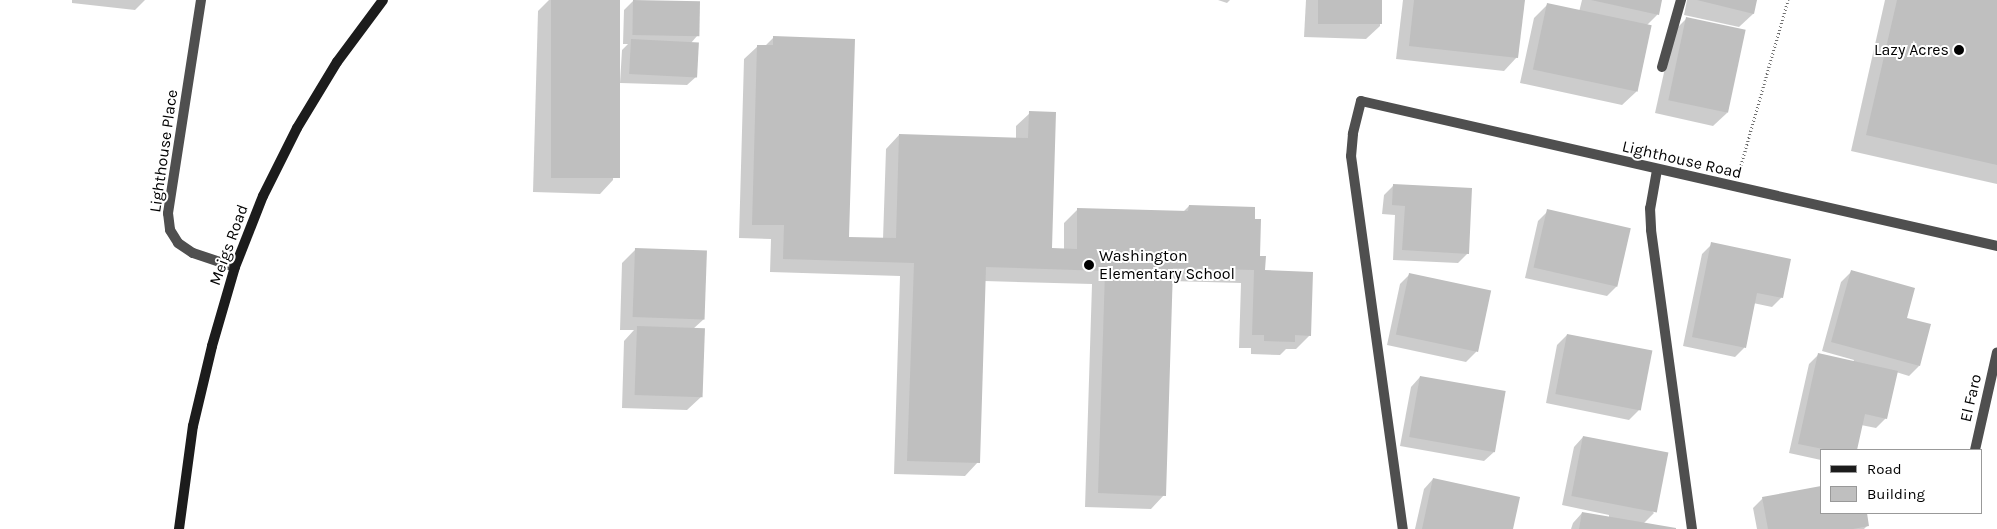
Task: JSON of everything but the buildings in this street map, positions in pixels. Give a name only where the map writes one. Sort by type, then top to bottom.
[{"type":"main road","name":"Meigs Road","points":[[179,529],[193,426],[212,346],[235,267],[262,196],[297,128],[337,62],[383,0]]},
{"type":"street","name":"Lighthouse Place","points":[[201,0],[168,213],[170,230],[178,244],[192,253],[235,267]]},
{"type":"street","points":[[1662,67],[1681,0]]},
{"type":"street","name":"Lighthouse Road","points":[[1403,529],[1351,156],[1353,134],[1361,101],[1997,246]]},
{"type":"street","points":[[1657,170],[1650,208],[1651,230],[1692,529]]},
{"type":"street","name":"El Faro","points":[[1975,449],[1997,352]]},
{"type":"path","points":[[1735,187],[1788,0]]},
{"type":"place","name":"Lazy Acres","points":[[1959,50]]},
{"type":"place","name":"Washington Elementary School","points":[[1089,265]]}]
